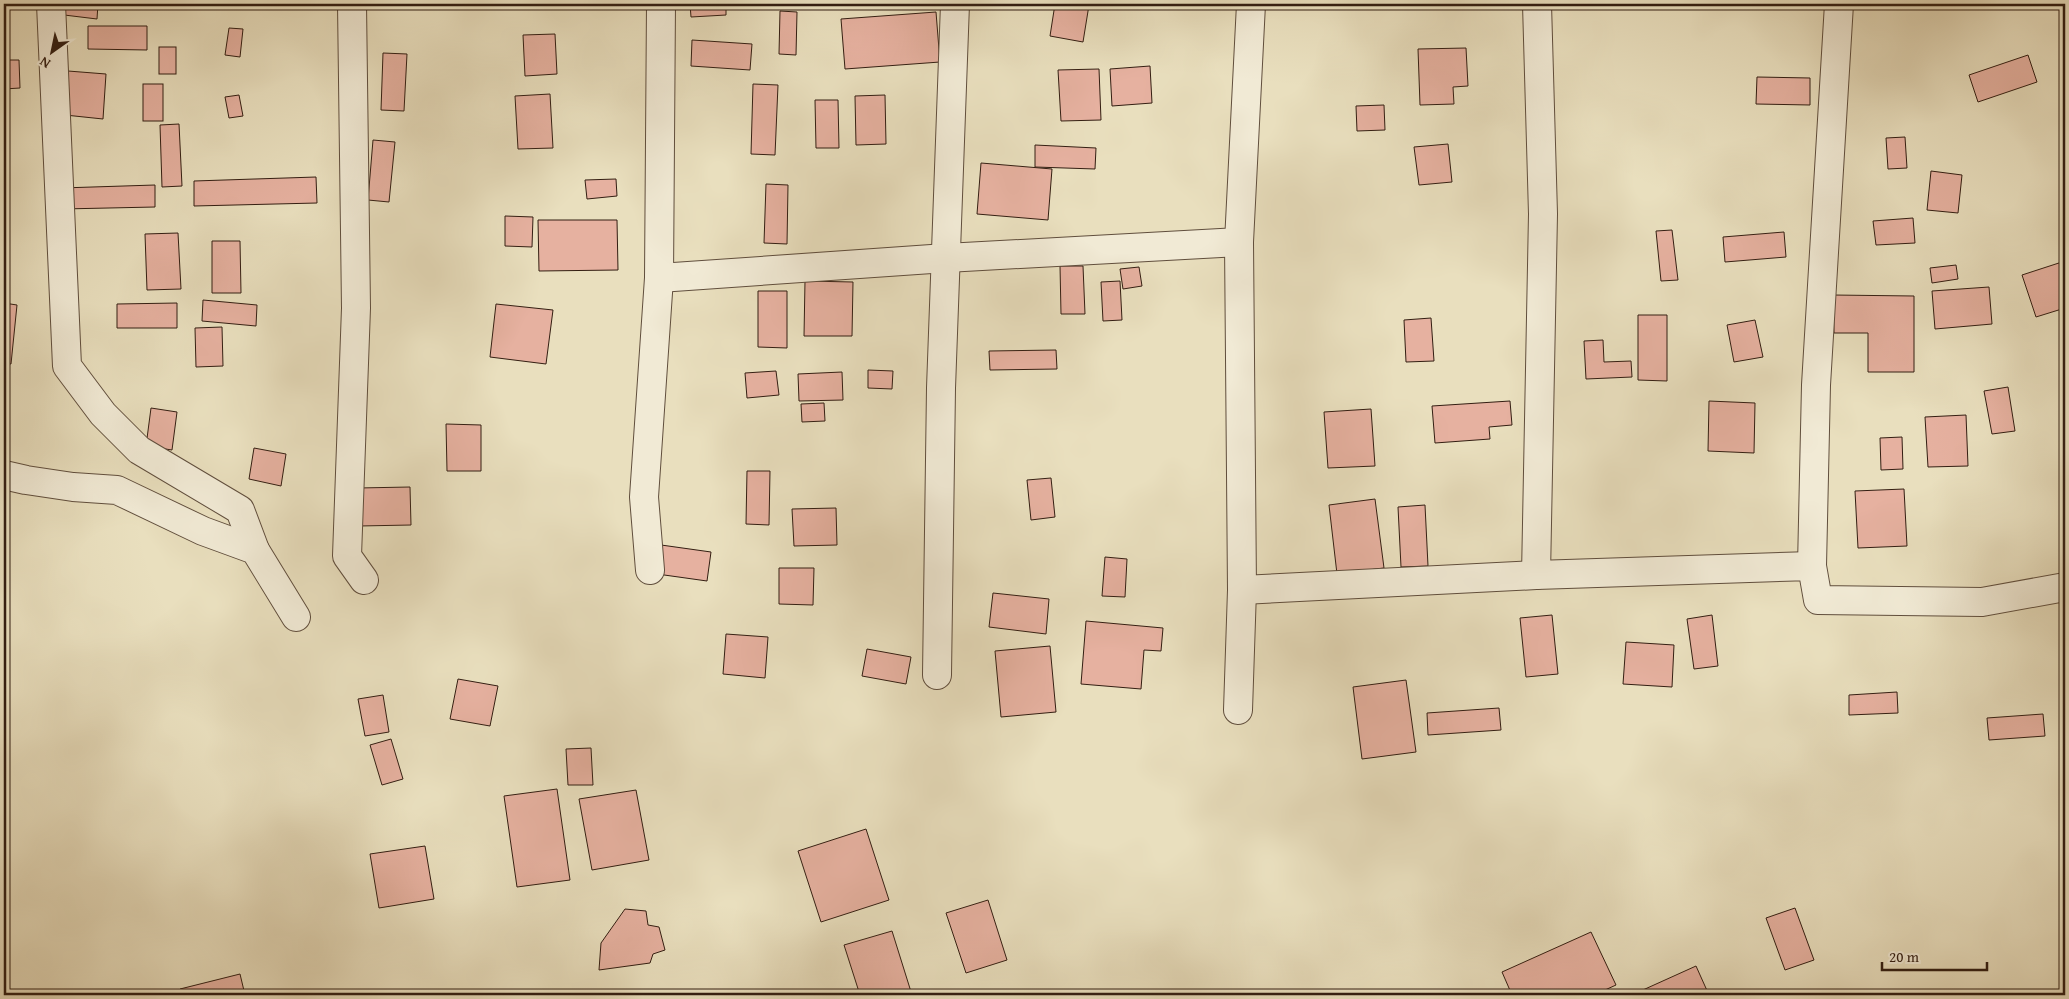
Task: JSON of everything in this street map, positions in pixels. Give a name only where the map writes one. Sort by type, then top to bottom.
[{"type":"street","points":[[51,4],[67,366],[102,414],[139,450],[240,510],[255,550],[296,617]]},
{"type":"street","points":[[352,4],[356,308],[347,556],[364,580]]},
{"type":"street","points":[[650,570],[644,497],[659,278],[661,4]]},
{"type":"street","points":[[937,675],[941,388],[954,4]]},
{"type":"street","points":[[1238,710],[1242,590],[1240,242],[1251,4]]},
{"type":"street","points":[[1536,575],[1543,214],[1537,4]]},
{"type":"street","points":[[1839,4],[1816,385],[1812,566],[1818,600],[1982,602],[2065,587]]},
{"type":"street","points":[[659,278],[946,258],[1240,242]]},
{"type":"street","points":[[4,475],[63,486],[116,490],[203,531],[255,550]]},
{"type":"street","points":[[1242,590],[1536,575],[1812,566]]},
{"type":"building","points":[[57,4],[98,4],[97,19],[56,14]]},
{"type":"building","points":[[690,4],[726,4],[726,15],[691,17]]},
{"type":"building","points":[[1055,4],[1089,5],[1083,42],[1050,36]]},
{"type":"building","points":[[1404,4],[1424,4],[1424,8],[1404,6]]},
{"type":"building","points":[[780,11],[797,12],[796,55],[779,54]]},
{"type":"building","points":[[936,12],[940,62],[845,69],[841,19]]},
{"type":"building","points":[[88,26],[147,26],[147,50],[88,49]]},
{"type":"building","points":[[229,28],[243,29],[240,57],[225,55]]},
{"type":"building","points":[[555,34],[557,74],[525,76],[523,35]]},
{"type":"building","points":[[692,40],[752,44],[750,70],[691,66]]},
{"type":"building","points":[[159,47],[176,47],[176,74],[159,74]]},
{"type":"building","points":[[1466,48],[1468,86],[1453,87],[1454,104],[1420,105],[1418,49]]},
{"type":"building","points":[[383,53],[407,54],[404,111],[381,110]]},
{"type":"building","points":[[2028,55],[2037,82],[1978,102],[1969,75]]},
{"type":"building","points":[[4,60],[19,60],[20,88],[4,89]]},
{"type":"building","points":[[1150,66],[1152,103],[1112,106],[1110,69]]},
{"type":"building","points":[[1099,69],[1101,120],[1061,121],[1058,70]]},
{"type":"building","points":[[68,71],[106,74],[103,119],[65,115]]},
{"type":"building","points":[[1757,77],[1810,78],[1810,105],[1756,104]]},
{"type":"building","points":[[143,84],[163,84],[163,121],[143,121]]},
{"type":"building","points":[[753,84],[778,85],[775,155],[751,154]]},
{"type":"building","points":[[550,94],[553,148],[518,149],[515,96]]},
{"type":"building","points":[[239,95],[243,116],[229,118],[225,97]]},
{"type":"building","points":[[885,95],[886,144],[856,145],[855,96]]},
{"type":"building","points":[[815,100],[838,100],[839,148],[816,148]]},
{"type":"building","points":[[1384,105],[1385,130],[1357,131],[1356,106]]},
{"type":"building","points":[[179,124],[182,186],[162,187],[160,125]]},
{"type":"building","points":[[1905,137],[1907,168],[1888,169],[1886,138]]},
{"type":"building","points":[[373,140],[395,142],[389,202],[368,200]]},
{"type":"building","points":[[1448,144],[1452,182],[1419,185],[1414,147]]},
{"type":"building","points":[[1035,145],[1096,148],[1095,169],[1035,167]]},
{"type":"building","points":[[981,163],[1052,169],[1048,220],[977,214]]},
{"type":"building","points":[[1931,171],[1962,175],[1958,213],[1927,210]]},
{"type":"building","points":[[316,177],[317,203],[194,206],[194,181]]},
{"type":"building","points":[[616,179],[617,196],[587,199],[585,180]]},
{"type":"building","points":[[766,184],[788,185],[787,244],[764,243]]},
{"type":"building","points":[[155,185],[155,207],[62,209],[61,188]]},
{"type":"building","points":[[505,216],[533,217],[532,247],[505,246]]},
{"type":"building","points":[[1913,218],[1915,243],[1876,245],[1873,221]]},
{"type":"building","points":[[538,220],[617,220],[618,270],[539,271]]},
{"type":"building","points":[[1672,230],[1678,280],[1661,281],[1656,231]]},
{"type":"building","points":[[1784,232],[1786,257],[1725,262],[1723,237]]},
{"type":"building","points":[[178,233],[181,289],[147,290],[145,234]]},
{"type":"building","points":[[212,241],[240,241],[241,293],[212,293]]},
{"type":"building","points":[[2065,261],[2065,308],[2036,317],[2022,275]]},
{"type":"building","points":[[1956,265],[1958,279],[1932,283],[1930,268]]},
{"type":"building","points":[[1060,266],[1083,266],[1085,314],[1061,314]]},
{"type":"building","points":[[1139,267],[1142,286],[1123,289],[1120,269]]},
{"type":"building","points":[[805,281],[853,282],[852,336],[804,336]]},
{"type":"building","points":[[1120,281],[1122,320],[1103,321],[1101,282]]},
{"type":"building","points":[[1989,287],[1992,324],[1935,329],[1932,291]]},
{"type":"building","points":[[758,291],[787,291],[787,348],[758,347]]},
{"type":"building","points":[[1833,295],[1914,296],[1914,372],[1868,372],[1868,333],[1834,333]]},
{"type":"building","points":[[203,300],[257,305],[256,326],[202,321]]},
{"type":"building","points":[[4,303],[17,305],[11,364],[4,363]]},
{"type":"building","points":[[177,303],[177,328],[117,328],[117,304]]},
{"type":"building","points":[[496,304],[553,310],[546,364],[490,357]]},
{"type":"building","points":[[1638,315],[1667,315],[1667,381],[1638,380]]},
{"type":"building","points":[[1431,318],[1434,361],[1406,362],[1404,320]]},
{"type":"building","points":[[1755,320],[1763,357],[1734,362],[1727,325]]},
{"type":"building","points":[[222,327],[223,366],[196,367],[195,328]]},
{"type":"building","points":[[1603,340],[1604,362],[1631,361],[1632,377],[1586,379],[1584,341]]},
{"type":"building","points":[[1056,350],[1057,369],[990,370],[989,351]]},
{"type":"building","points":[[868,370],[893,371],[892,389],[868,388]]},
{"type":"building","points":[[776,371],[779,395],[747,398],[745,373]]},
{"type":"building","points":[[842,372],[843,400],[799,401],[798,374]]},
{"type":"building","points":[[2008,387],[2015,431],[1992,434],[1984,391]]},
{"type":"building","points":[[1510,401],[1512,425],[1489,427],[1490,439],[1435,443],[1432,406]]},
{"type":"building","points":[[1709,401],[1755,403],[1754,453],[1708,451]]},
{"type":"building","points":[[824,403],[825,421],[802,422],[801,404]]},
{"type":"building","points":[[151,408],[177,412],[172,450],[146,446]]},
{"type":"building","points":[[1371,409],[1375,466],[1328,468],[1324,412]]},
{"type":"building","points":[[1966,415],[1968,466],[1928,467],[1925,417]]},
{"type":"building","points":[[446,424],[481,425],[481,471],[447,471]]},
{"type":"building","points":[[1902,437],[1903,469],[1881,470],[1880,438]]},
{"type":"building","points":[[254,448],[286,454],[281,486],[249,479]]},
{"type":"building","points":[[747,471],[770,471],[769,525],[746,524]]},
{"type":"building","points":[[1051,478],[1055,517],[1031,520],[1027,480]]},
{"type":"building","points":[[410,487],[411,525],[359,526],[358,488]]},
{"type":"building","points":[[1904,489],[1907,546],[1858,548],[1855,491]]},
{"type":"building","points":[[1375,499],[1384,568],[1337,574],[1329,505]]},
{"type":"building","points":[[1425,505],[1428,566],[1401,567],[1398,507]]},
{"type":"building","points":[[836,508],[837,545],[794,546],[792,509]]},
{"type":"building","points":[[654,544],[711,552],[707,581],[650,573]]},
{"type":"building","points":[[1105,557],[1127,559],[1125,597],[1102,596]]},
{"type":"building","points":[[779,568],[814,568],[813,605],[779,604]]},
{"type":"building","points":[[993,593],[1049,599],[1046,634],[989,627]]},
{"type":"building","points":[[1552,615],[1558,674],[1526,677],[1520,618]]},
{"type":"building","points":[[1712,615],[1718,666],[1694,669],[1687,619]]},
{"type":"building","points":[[1086,621],[1163,628],[1161,651],[1144,650],[1141,689],[1081,684]]},
{"type":"building","points":[[726,634],[768,637],[765,678],[723,674]]},
{"type":"building","points":[[1626,642],[1674,645],[1672,687],[1623,684]]},
{"type":"building","points":[[1050,646],[1056,712],[1001,717],[995,651]]},
{"type":"building","points":[[867,649],[911,657],[906,684],[862,676]]},
{"type":"building","points":[[458,679],[498,686],[490,726],[450,719]]},
{"type":"building","points":[[1406,680],[1416,752],[1362,759],[1353,687]]},
{"type":"building","points":[[1897,692],[1898,713],[1849,715],[1849,695]]},
{"type":"building","points":[[383,695],[389,732],[365,736],[358,699]]},
{"type":"building","points":[[1499,708],[1501,730],[1428,735],[1427,713]]},
{"type":"building","points":[[2043,714],[2045,736],[1989,740],[1987,718]]},
{"type":"building","points":[[391,739],[403,779],[382,785],[370,745]]},
{"type":"building","points":[[591,748],[593,785],[568,785],[566,749]]},
{"type":"building","points":[[557,789],[570,880],[517,887],[504,796]]},
{"type":"building","points":[[636,790],[649,860],[592,870],[579,799]]},
{"type":"building","points":[[866,829],[889,900],[821,922],[798,851]]},
{"type":"building","points":[[425,846],[434,899],[379,908],[370,854]]},
{"type":"building","points":[[988,900],[1007,960],[966,973],[946,913]]},
{"type":"building","points":[[1795,908],[1814,960],[1785,970],[1766,918]]},
{"type":"building","points":[[625,909],[646,911],[648,925],[659,927],[665,950],[653,954],[650,963],[599,970],[601,943]]},
{"type":"building","points":[[892,931],[912,995],[860,995],[844,945]]},
{"type":"building","points":[[1591,932],[1616,985],[1594,995],[1512,995],[1502,972]]},
{"type":"building","points":[[1696,966],[1709,995],[1634,995],[1634,994]]},
{"type":"building","points":[[240,974],[245,995],[182,995],[180,989]]}]
